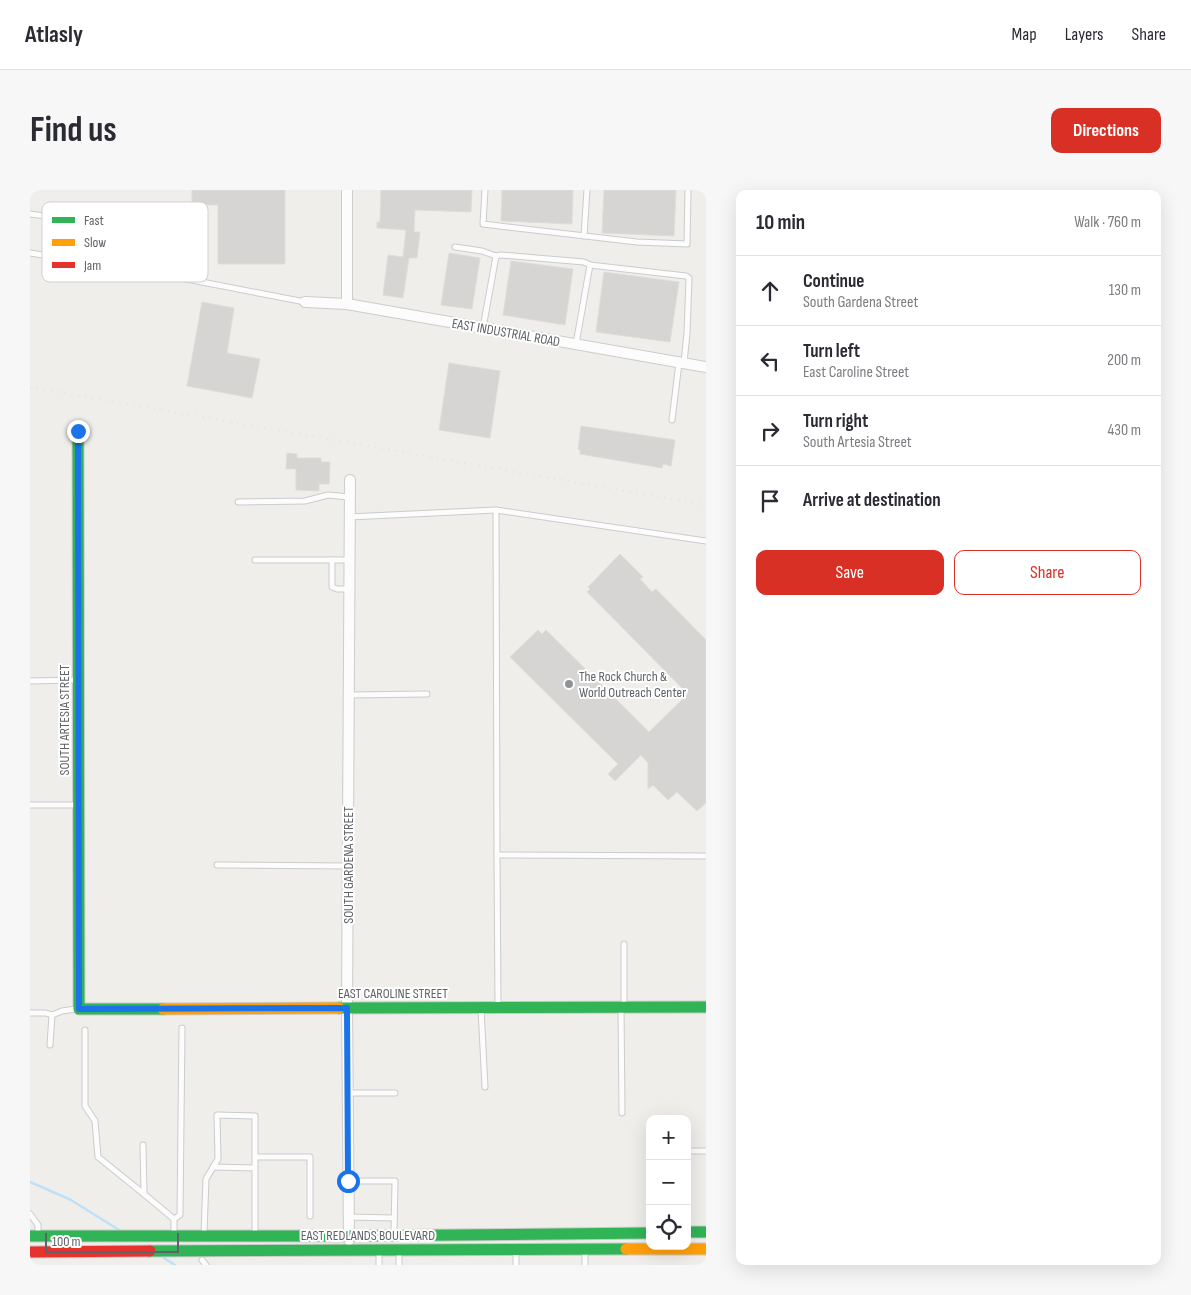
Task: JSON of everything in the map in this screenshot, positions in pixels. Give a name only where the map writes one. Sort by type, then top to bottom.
[{"type":"main road","name":"SOUTH ARTESIA STREET","points":[[78,431],[79,1009]]},
{"type":"main road","name":"EAST CAROLINE STREET","points":[[79,1009],[706,1007]]},
{"type":"main road","points":[[691,1232],[706,1232]]},
{"type":"main road","name":"EAST REDLANDS BOULEVARD","points":[[34,1236],[394,1236],[646,1233]]},
{"type":"main road","name":"EAST REDLANDS BOULEVARD","points":[[34,1252],[706,1249]]},
{"type":"street","points":[[347,304],[348,190]]},
{"type":"street","name":"EAST INDUSTRIAL ROAD","points":[[305,302],[347,304],[706,367]]},
{"type":"street","name":"SOUTH GARDENA STREET","points":[[349,1251],[347,1008],[350,480]]},
{"type":"lane","points":[[485,190],[483,224],[637,242],[687,244],[688,190]]},
{"type":"lane","points":[[584,236],[587,190]]},
{"type":"lane","points":[[455,247],[482,251],[496,256],[584,262],[590,265],[679,275],[689,278],[687,333],[672,420]]},
{"type":"lane","points":[[483,328],[496,256]]},
{"type":"lane","points":[[576,344],[590,265]]},
{"type":"lane","points":[[203,282],[305,302]]},
{"type":"lane","points":[[238,502],[304,501],[328,495],[349,497]]},
{"type":"lane","points":[[496,510],[498,1008]]},
{"type":"lane","points":[[349,516],[496,510],[706,541]]},
{"type":"lane","points":[[255,560],[349,560]]},
{"type":"lane","points":[[332,560],[332,587],[349,589]]},
{"type":"lane","points":[[30,681],[78,680]]},
{"type":"lane","points":[[348,695],[427,694]]},
{"type":"lane","points":[[30,804],[79,805]]},
{"type":"lane","points":[[497,855],[706,856]]},
{"type":"lane","points":[[217,865],[348,866]]},
{"type":"lane","points":[[622,1112],[624,944]]},
{"type":"lane","points":[[481,1008],[485,1087]]},
{"type":"lane","points":[[30,1013],[52,1015],[62,1011],[79,1009]]},
{"type":"lane","points":[[50,1045],[52,1015]]},
{"type":"lane","points":[[174,1219],[180,1215],[182,1028]]},
{"type":"lane","points":[[85,1030],[85,1106],[95,1120],[98,1157],[174,1219]]},
{"type":"lane","points":[[348,1093],[395,1093]]},
{"type":"lane","points":[[204,1236],[206,1179],[218,1159],[217,1115],[256,1116],[255,1236]]},
{"type":"lane","points":[[143,1146],[144,1194]]},
{"type":"lane","points":[[691,1151],[706,1151]]},
{"type":"lane","points":[[255,1157],[310,1157],[310,1216]]},
{"type":"lane","points":[[213,1167],[255,1168]]},
{"type":"lane","points":[[348,1181],[395,1181],[394,1236]]},
{"type":"lane","points":[[30,1214],[38,1225],[34,1236],[34,1252]]},
{"type":"lane","points":[[349,1217],[394,1218]]},
{"type":"lane","points":[[174,1219],[174,1236]]},
{"type":"lane","points":[[516,1249],[516,1265]]},
{"type":"lane","points":[[585,1249],[585,1265]]},
{"type":"lane","points":[[378,1250],[379,1265]]},
{"type":"lane","points":[[399,1250],[399,1265]]},
{"type":"building","points":[[192,190],[285,190],[285,264],[218,264],[218,205],[208,205],[208,202],[192,202]]},
{"type":"building","points":[[381,190],[472,190],[471,212],[415,210],[414,232],[420,232],[417,258],[409,258],[403,298],[383,295],[388,255],[403,257],[406,230],[377,228],[377,222],[380,222]]},
{"type":"building","points":[[502,190],[573,190],[572,224],[501,221]]},
{"type":"building","points":[[604,190],[676,190],[674,236],[602,233]]},
{"type":"building","points":[[449,253],[480,258],[472,309],[441,305]]},
{"type":"building","points":[[511,261],[573,269],[565,325],[503,315]]},
{"type":"building","points":[[604,272],[679,282],[670,342],[596,332]]},
{"type":"building","points":[[202,302],[234,308],[227,353],[260,359],[252,398],[187,386]]},
{"type":"building","points":[[449,363],[500,371],[490,438],[439,430]]},
{"type":"building","points":[[581,426],[675,440],[671,466],[663,464],[662,468],[580,454],[578,449]]},
{"type":"building","points":[[287,453],[297,454],[297,458],[321,458],[321,462],[330,462],[329,484],[319,484],[319,491],[296,490],[296,469],[286,469]]},
{"type":"building","name":"The Rock Church & World Outreach Center","points":[[620,554],[643,577],[640,579],[652,592],[656,589],[706,640],[706,803],[697,811],[677,792],[668,800],[653,785],[648,789],[648,763],[641,755],[615,781],[608,774],[618,764],[510,657],[538,630],[542,634],[546,630],[649,732],[688,694],[587,592],[590,589],[588,587]]},
{"type":"waterway","points":[[30,1182],[71,1200],[119,1230]]},
{"type":"waterway","points":[[164,1258],[175,1265]]},
{"type":"railway","points":[[30,387],[706,505]]},
{"type":"traffic: fast","points":[[78,431],[79,1009],[163,1009]]},
{"type":"traffic: fast","points":[[339,1008],[706,1007]]},
{"type":"traffic: fast","points":[[691,1232],[706,1232]]},
{"type":"traffic: fast","points":[[30,1236],[349,1236],[646,1233]]},
{"type":"traffic: fast","points":[[150,1251],[626,1249]]},
{"type":"traffic: slow","points":[[163,1009],[339,1008]]},
{"type":"traffic: slow","points":[[626,1249],[706,1249]]},
{"type":"traffic: jam","points":[[30,1252],[150,1251]]},
{"type":"place","name":"The Rock Church & World Outreach Center","points":[[569,684]]},
{"type":"route","points":[[78,431],[79,1009],[347,1008],[348,1181]]}]
